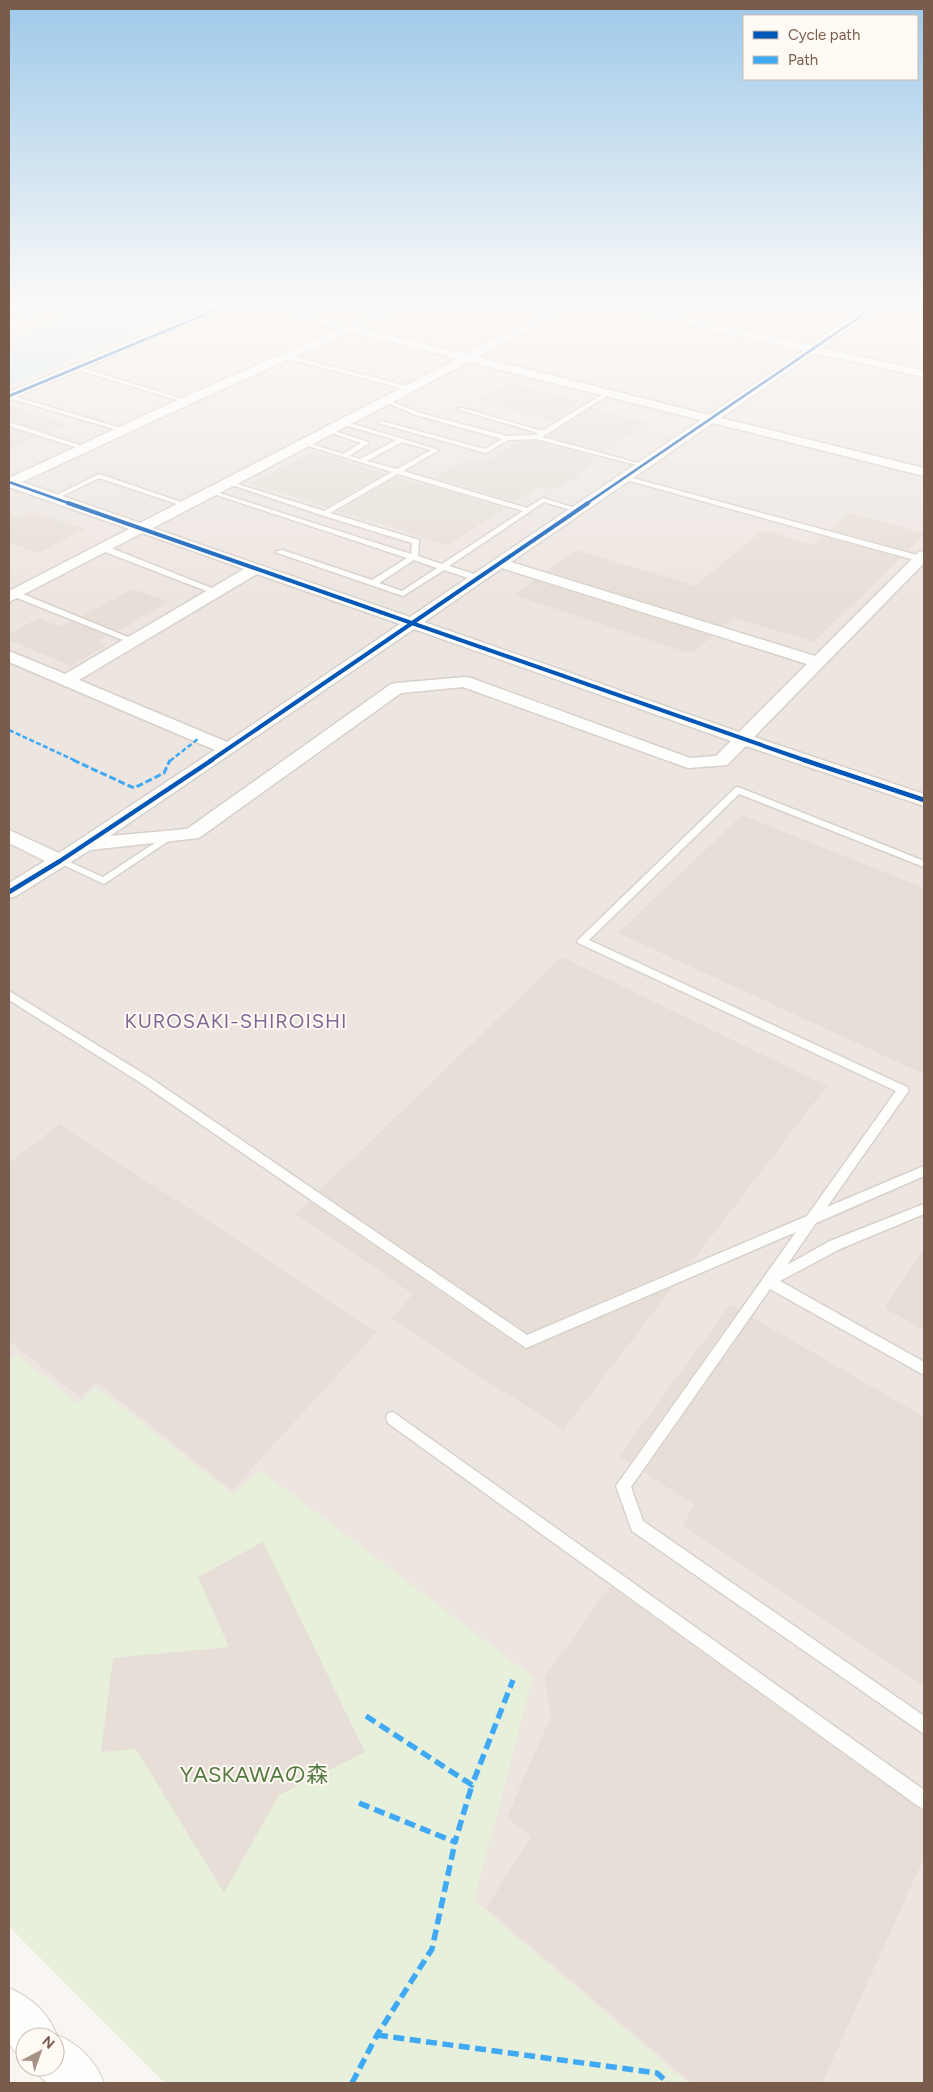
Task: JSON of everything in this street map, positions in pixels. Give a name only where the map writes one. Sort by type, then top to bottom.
[{"type":"street","points":[[9,482],[182,403]]},
{"type":"street","points":[[12,596],[382,403]]},
{"type":"street","points":[[642,403],[924,472]]},
{"type":"street","points":[[9,892],[60,862],[228,749],[734,403]]},
{"type":"street","points":[[9,482],[742,739],[924,800]]},
{"type":"street","points":[[86,844],[192,834],[397,688],[465,682],[688,763],[721,761],[923,557]]},
{"type":"street","points":[[500,563],[818,662]]},
{"type":"street","points":[[66,680],[131,640],[255,569]]},
{"type":"street","points":[[9,656],[228,749]]},
{"type":"street","points":[[9,836],[60,862]]},
{"type":"street","points":[[9,2012],[24,2027]]},
{"type":"street","points":[[65,2068],[80,2083]]},
{"type":"lane","points":[[31,403],[123,430]]},
{"type":"lane","points":[[389,403],[418,414],[507,438],[536,437],[643,466]]},
{"type":"lane","points":[[536,437],[593,403]]},
{"type":"lane","points":[[460,409],[544,433]]},
{"type":"lane","points":[[308,523],[436,450],[343,423]]},
{"type":"lane","points":[[381,423],[486,451],[507,438]]},
{"type":"lane","points":[[9,424],[83,448]]},
{"type":"lane","points":[[329,431],[366,444],[344,456]]},
{"type":"lane","points":[[361,461],[401,440]]},
{"type":"lane","points":[[305,444],[528,510]]},
{"type":"lane","points":[[54,498],[99,476],[185,506]]},
{"type":"lane","points":[[626,478],[923,557]]},
{"type":"lane","points":[[229,483],[326,512],[416,542],[414,557]]},
{"type":"lane","points":[[211,492],[477,578]]},
{"type":"lane","points":[[279,552],[403,594],[543,500],[578,510]]},
{"type":"lane","points":[[104,548],[215,591]]},
{"type":"lane","points":[[373,583],[414,557]]},
{"type":"lane","points":[[12,596],[131,640]]},
{"type":"lane","points":[[924,864],[738,790],[582,941],[903,1090],[623,1486],[637,1526],[924,1726]]},
{"type":"lane","points":[[60,862],[104,881],[170,836]]},
{"type":"lane","points":[[9,995],[145,1080],[526,1342],[924,1170]]},
{"type":"lane","points":[[768,1281],[835,1245],[924,1208]]},
{"type":"lane","points":[[768,1281],[924,1369]]},
{"type":"lane","points":[[393,1418],[924,1800]]},
{"type":"shaded area","points":[[9,403],[924,403],[924,2083],[165,2083],[9,1926]]},
{"type":"green space","name":"YASKAWAの森","points":[[16,1354],[78,1404],[96,1387],[234,1495],[260,1470],[533,1677],[474,1901],[688,2083],[165,2083],[9,1926],[9,1361]]},
{"type":"building","points":[[483,403],[575,403],[581,405],[542,429],[554,421]]},
{"type":"building","points":[[9,406],[67,424],[47,433],[9,420]]},
{"type":"building","points":[[591,408],[648,423],[604,452],[547,436]]},
{"type":"building","points":[[9,428],[37,437],[9,449]]},
{"type":"building","points":[[519,441],[536,441],[597,457],[590,462],[595,463],[558,489],[551,487],[547,490],[539,487],[515,502],[435,478],[469,458],[484,462]]},
{"type":"building","points":[[313,451],[385,474],[327,507],[250,484]]},
{"type":"building","points":[[396,477],[506,508],[448,545],[338,511]]},
{"type":"building","points":[[34,512],[85,529],[38,553],[9,542],[9,513],[22,518]]},
{"type":"building","points":[[849,513],[924,533],[924,535],[908,551],[830,530]]},
{"type":"building","points":[[763,530],[814,545],[823,536],[900,558],[814,642],[733,617],[723,626],[547,571],[577,550],[695,586]]},
{"type":"building","points":[[535,580],[712,636],[692,654],[514,595]]},
{"type":"building","points":[[133,589],[168,602],[117,631],[82,616]]},
{"type":"building","points":[[38,618],[61,627],[72,622],[108,636],[97,642],[106,646],[71,666],[9,640],[9,635]]},
{"type":"building","points":[[742,815],[924,888],[924,1074],[618,933]]},
{"type":"building","points":[[562,957],[827,1086],[691,1263],[527,1333],[319,1191]]},
{"type":"building","points":[[60,1124],[377,1332],[232,1490],[96,1382],[80,1397],[9,1341],[9,1163]]},
{"type":"building","points":[[309,1201],[525,1350],[673,1287],[563,1430],[391,1319],[413,1294],[295,1214]]},
{"type":"building","points":[[924,1249],[924,1330],[884,1308]]},
{"type":"building","points":[[730,1305],[739,1309],[630,1463],[619,1456]]},
{"type":"building","points":[[752,1317],[924,1417],[924,1687],[683,1525],[694,1505],[644,1472]]},
{"type":"building","points":[[263,1542],[365,1752],[279,1795],[224,1893],[136,1749],[101,1752],[113,1658],[229,1647],[198,1577]]},
{"type":"building","points":[[610,1586],[924,1812],[924,1858],[822,2083],[692,2083],[486,1908],[531,1837],[507,1817],[551,1716],[545,1677]]},
{"type":"marked path","points":[[9,730],[134,788],[164,773],[171,758],[199,738]]},
{"type":"marked path","points":[[366,1716],[472,1785],[513,1680]]},
{"type":"marked path","points":[[359,1803],[455,1842],[472,1785]]},
{"type":"marked path","points":[[352,2083],[377,2035],[432,1949],[455,1842]]},
{"type":"marked path","points":[[377,2035],[657,2073],[668,2083]]},
{"type":"cycle path","points":[[9,892],[60,861],[228,749],[734,403]]},
{"type":"cycle path","points":[[9,482],[742,739],[924,800]]},
{"type":"district","name":"KUROSAKI-SHIROISHI","points":[[236,1021]]}]
